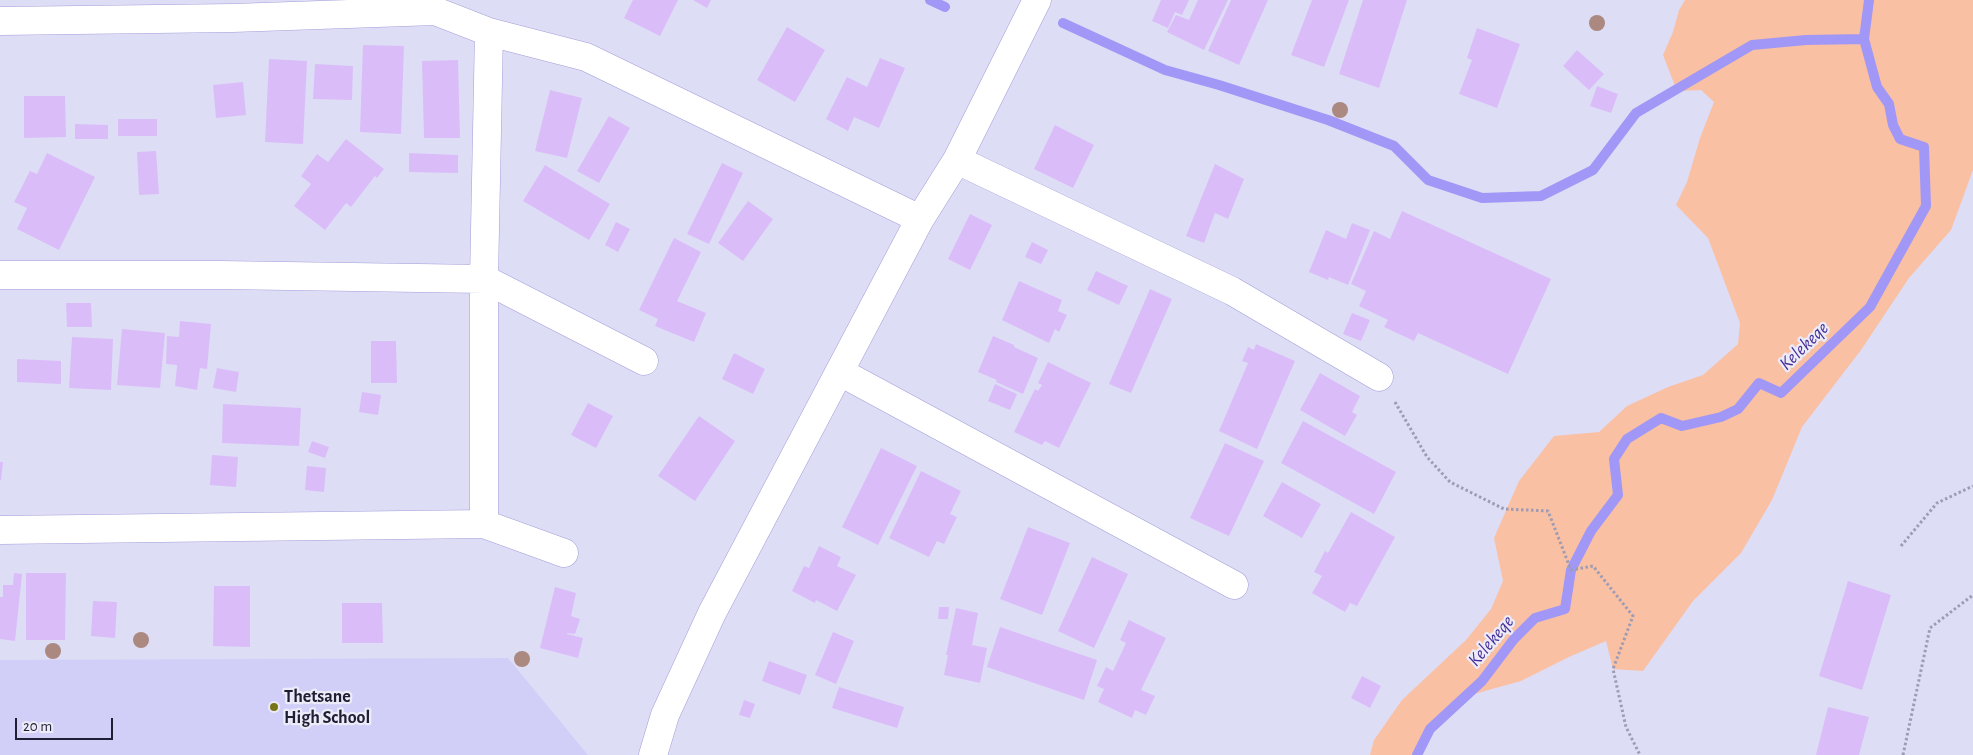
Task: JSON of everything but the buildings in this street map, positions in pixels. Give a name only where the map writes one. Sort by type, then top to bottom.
[{"type":"street","points":[[653,755],[665,715],[712,613],[920,219],[957,160],[1037,0]]},
{"type":"street","points":[[0,21],[233,18],[435,11],[489,32],[586,57],[920,219]]},
{"type":"street","points":[[484,524],[484,279],[489,32]]},
{"type":"street","points":[[957,160],[1232,291],[1379,377]]},
{"type":"street","points":[[0,275],[221,275],[484,279],[644,361]]},
{"type":"street","points":[[840,372],[1234,585]]},
{"type":"street","points":[[0,530],[484,524],[564,553]]},
{"type":"path","points":[[1379,377],[1427,457],[1450,482],[1504,509],[1548,511],[1571,570],[1593,566],[1633,616],[1613,669],[1626,727],[1640,755]]},
{"type":"path","points":[[1901,546],[1937,503],[1973,486]]},
{"type":"path","points":[[1903,755],[1930,628],[1973,595]]},
{"type":"shaded area","points":[[1685,0],[1973,0],[1973,170],[1951,230],[1909,278],[1861,350],[1802,427],[1772,500],[1741,553],[1693,601],[1643,671],[1613,669],[1606,641],[1521,681],[1474,694],[1433,728],[1419,755],[1370,755],[1374,740],[1402,700],[1466,640],[1491,609],[1503,581],[1494,538],[1519,481],[1554,436],[1599,432],[1627,406],[1668,387],[1703,375],[1738,344],[1740,323],[1708,238],[1676,205],[1687,182],[1700,138],[1714,102],[1701,90],[1677,91],[1663,55],[1673,32],[1679,10]]},
{"type":"shaded area","name":"Thetsane High School","points":[[508,658],[588,755],[0,755],[0,660]]},
{"type":"waterway","points":[[930,0],[945,7]]},
{"type":"waterway","name":"Kelekeqe","points":[[1417,755],[1430,729],[1482,681],[1514,639],[1535,618],[1565,609],[1571,570],[1591,531],[1618,495],[1614,459],[1627,439],[1661,418],[1682,426],[1721,417],[1738,409],[1759,383],[1781,393],[1870,307],[1926,206],[1924,147],[1900,139],[1893,125],[1889,104],[1877,87],[1864,39],[1869,0]]},
{"type":"waterway","points":[[1063,23],[1165,70],[1328,120],[1394,146],[1428,180],[1482,198],[1541,196],[1593,170],[1636,113],[1752,45],[1806,40],[1864,39]]},
{"type":"place","name":"Thetsane High School","points":[[274,707]]}]
